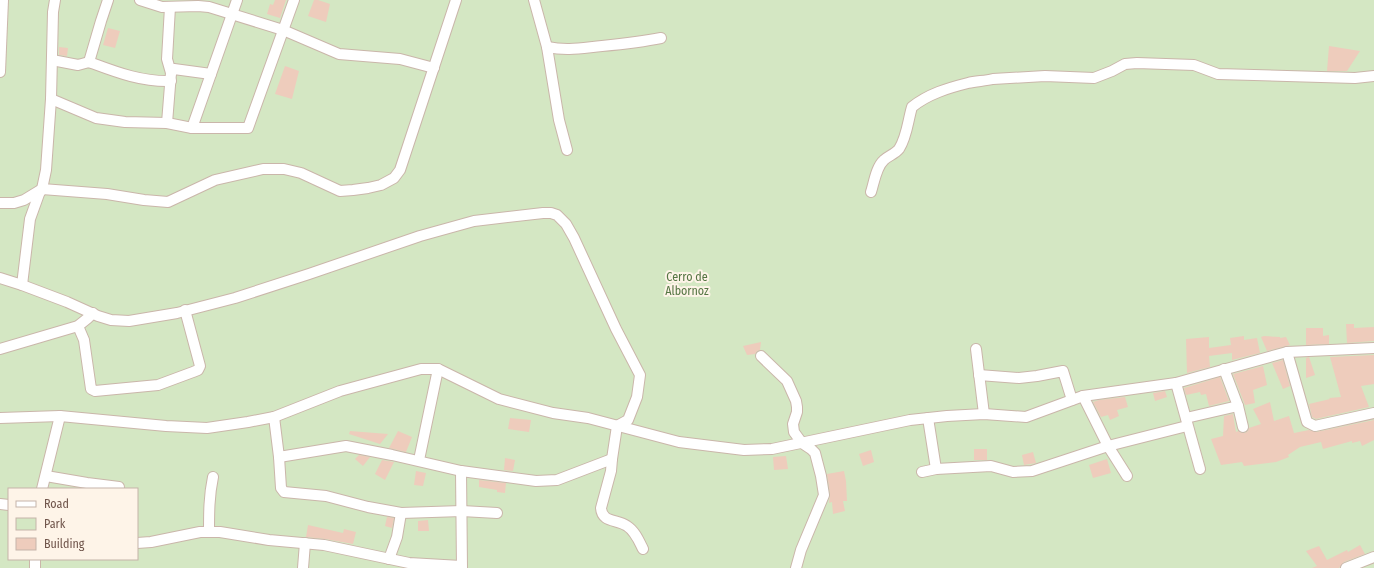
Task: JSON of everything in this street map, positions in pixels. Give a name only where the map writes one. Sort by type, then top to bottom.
[{"type":"street","points":[[0,72],[3,0]]},
{"type":"street","points":[[22,285],[30,219],[38,194],[42,189],[46,170],[46,148],[51,99],[53,12],[55,0]]},
{"type":"street","points":[[89,62],[108,0]]},
{"type":"street","points":[[140,0],[166,5],[209,7],[283,30],[339,54],[400,59],[434,68]]},
{"type":"street","points":[[192,128],[238,0]]},
{"type":"street","points":[[51,99],[96,118],[125,122],[167,123],[192,128],[248,128],[294,0]]},
{"type":"street","points":[[0,203],[14,203],[24,200],[31,194],[42,189],[107,194],[168,202],[215,180],[263,169],[284,169],[301,173],[340,191],[368,188],[382,184],[394,178],[400,170],[456,0]]},
{"type":"street","points":[[534,0],[547,47],[559,120],[567,150]]},
{"type":"street","points":[[166,5],[167,59],[171,77]]},
{"type":"street","points":[[547,47],[562,50],[574,50],[628,44],[660,38]]},
{"type":"street","points":[[52,60],[78,65],[89,62],[132,78],[155,82],[171,77]]},
{"type":"street","points":[[871,192],[882,161],[899,148],[905,134],[912,107],[930,95],[967,83],[993,79],[1045,76],[1094,78],[1125,64],[1137,63],[1194,65],[1218,74],[1355,78],[1374,76]]},
{"type":"street","points":[[167,123],[171,77],[174,68],[211,74]]},
{"type":"street","points":[[0,278],[22,285],[98,316],[111,320],[129,321],[177,313],[235,298],[420,236],[474,221],[543,213],[557,215],[566,224],[574,238],[616,329],[640,375],[636,397],[628,420],[617,426]]},
{"type":"street","points":[[78,326],[84,340],[90,371],[91,389],[95,391],[158,385],[198,370],[200,366],[185,310]]},
{"type":"street","points":[[0,349],[78,326],[83,323],[92,313]]},
{"type":"street","points":[[0,418],[60,416],[166,426],[207,428],[274,417],[340,391],[421,369],[438,369],[499,399],[553,413],[588,418],[678,442],[744,450],[772,449],[910,420],[984,414],[1026,417],[1083,396],[1176,383],[1287,352],[1374,348]]},
{"type":"street","points":[[976,349],[984,414]]},
{"type":"street","points":[[1287,352],[1307,422],[1310,425],[1315,426],[1374,413]]},
{"type":"street","points":[[761,356],[787,381],[796,401],[797,412],[793,429],[802,443],[815,453],[821,476],[824,495],[801,550],[796,568]]},
{"type":"street","points":[[419,460],[438,369]]},
{"type":"street","points":[[1224,369],[1244,426]]},
{"type":"street","points":[[979,375],[1019,378],[1063,371],[1072,400]]},
{"type":"street","points":[[1176,383],[1200,470]]},
{"type":"street","points":[[1083,396],[1108,446],[1127,476]]},
{"type":"street","points":[[922,472],[936,469],[991,466],[1013,472],[1032,471],[1238,406]]},
{"type":"street","points":[[42,488],[60,416]]},
{"type":"street","points":[[274,417],[281,488],[284,492],[326,496],[368,507],[401,513],[462,511],[497,513]]},
{"type":"street","points":[[928,418],[936,469]]},
{"type":"street","points":[[617,426],[611,471],[602,500],[601,513],[604,517],[627,526],[635,533],[643,549]]},
{"type":"street","points":[[279,457],[346,446],[419,460],[461,471],[536,481],[557,480],[612,459]]},
{"type":"street","points":[[138,543],[151,542],[200,532],[220,532],[269,540],[305,543],[409,563],[462,567],[461,471]]},
{"type":"street","points":[[46,476],[87,484],[119,487]]},
{"type":"street","points":[[209,532],[209,493],[213,477]]},
{"type":"street","points":[[389,559],[397,537],[401,513]]},
{"type":"street","points":[[303,568],[305,543]]},
{"type":"street","points":[[1346,568],[1374,557]]},
{"type":"green space","name":"Cerro de Albornoz","points":[[0,0],[1374,0],[1374,568],[0,568]]},
{"type":"building","points":[[275,0],[286,0],[280,18],[267,14],[270,4],[273,5]]},
{"type":"building","points":[[314,0],[330,4],[326,22],[308,16]]},
{"type":"building","points":[[108,28],[120,31],[115,48],[103,45]]},
{"type":"building","points":[[1329,46],[1360,51],[1347,71],[1327,71]]},
{"type":"building","points":[[59,47],[68,48],[67,56],[59,55]]},
{"type":"building","points":[[285,66],[299,71],[292,99],[275,94]]},
{"type":"building","points":[[1346,324],[1354,324],[1354,328],[1374,327],[1374,341],[1347,343]]},
{"type":"building","points":[[1306,328],[1323,328],[1323,336],[1329,335],[1329,344],[1306,345]]},
{"type":"building","points":[[1244,336],[1244,340],[1257,338],[1260,353],[1232,360],[1232,353],[1209,356],[1210,367],[1187,373],[1186,339],[1209,337],[1209,348],[1231,345],[1230,338]]},
{"type":"building","points":[[1261,337],[1280,338],[1286,337],[1290,345],[1267,351]]},
{"type":"building","points":[[761,342],[760,350],[755,354],[747,355],[743,346]]},
{"type":"building","points":[[1374,355],[1374,384],[1361,386],[1369,407],[1316,419],[1312,417],[1309,404],[1330,399],[1329,398],[1341,397],[1330,357]]},
{"type":"building","points":[[1309,357],[1315,375],[1306,378],[1306,358]]},
{"type":"building","points":[[1283,360],[1290,386],[1283,389],[1272,363]]},
{"type":"building","points":[[1263,366],[1267,385],[1253,390],[1255,403],[1245,405],[1233,374]]},
{"type":"building","points":[[1220,377],[1229,401],[1209,406],[1206,394],[1201,395],[1200,392],[1186,395],[1184,388]]},
{"type":"building","points":[[1165,391],[1167,397],[1155,401],[1153,393]]},
{"type":"building","points":[[1125,397],[1128,407],[1117,410],[1119,416],[1110,420],[1108,415],[1101,417],[1093,402],[1099,400]]},
{"type":"building","points":[[1270,402],[1274,421],[1289,416],[1294,433],[1309,430],[1316,432],[1374,420],[1374,440],[1362,446],[1360,441],[1352,443],[1352,441],[1323,449],[1321,442],[1300,447],[1288,455],[1289,457],[1276,462],[1244,466],[1242,462],[1221,465],[1211,439],[1223,436],[1224,416],[1233,414],[1236,432],[1238,431],[1245,433],[1249,428],[1261,424],[1253,409]]},
{"type":"building","points":[[510,418],[531,420],[529,432],[508,429]]},
{"type":"building","points":[[350,431],[388,434],[380,444],[349,434]]},
{"type":"building","points":[[398,431],[412,437],[406,452],[389,448]]},
{"type":"building","points":[[974,449],[987,449],[987,460],[974,460]]},
{"type":"building","points":[[871,450],[874,462],[863,466],[859,454]]},
{"type":"building","points":[[1033,452],[1036,463],[1024,465],[1022,455]]},
{"type":"building","points":[[359,455],[370,457],[363,466],[355,459]]},
{"type":"building","points":[[786,456],[788,469],[774,470],[773,457]]},
{"type":"building","points":[[505,458],[515,460],[513,471],[504,470]]},
{"type":"building","points":[[1107,459],[1111,473],[1093,478],[1089,465]]},
{"type":"building","points":[[382,460],[394,462],[385,480],[375,474]]},
{"type":"building","points":[[416,471],[426,473],[423,486],[414,485]]},
{"type":"building","points":[[844,471],[847,501],[843,501],[845,511],[833,514],[832,502],[829,503],[830,494],[827,474]]},
{"type":"building","points":[[479,480],[506,483],[505,493],[479,487]]},
{"type":"building","points":[[387,517],[394,518],[392,528],[385,526]]},
{"type":"building","points":[[428,520],[429,531],[418,531],[418,521]]},
{"type":"building","points":[[308,525],[343,533],[344,529],[356,532],[353,544],[306,537]]},
{"type":"building","points":[[1360,545],[1365,554],[1344,562],[1339,568],[1312,568],[1317,566],[1306,551],[1319,546],[1327,560],[1347,550],[1348,552]]}]
